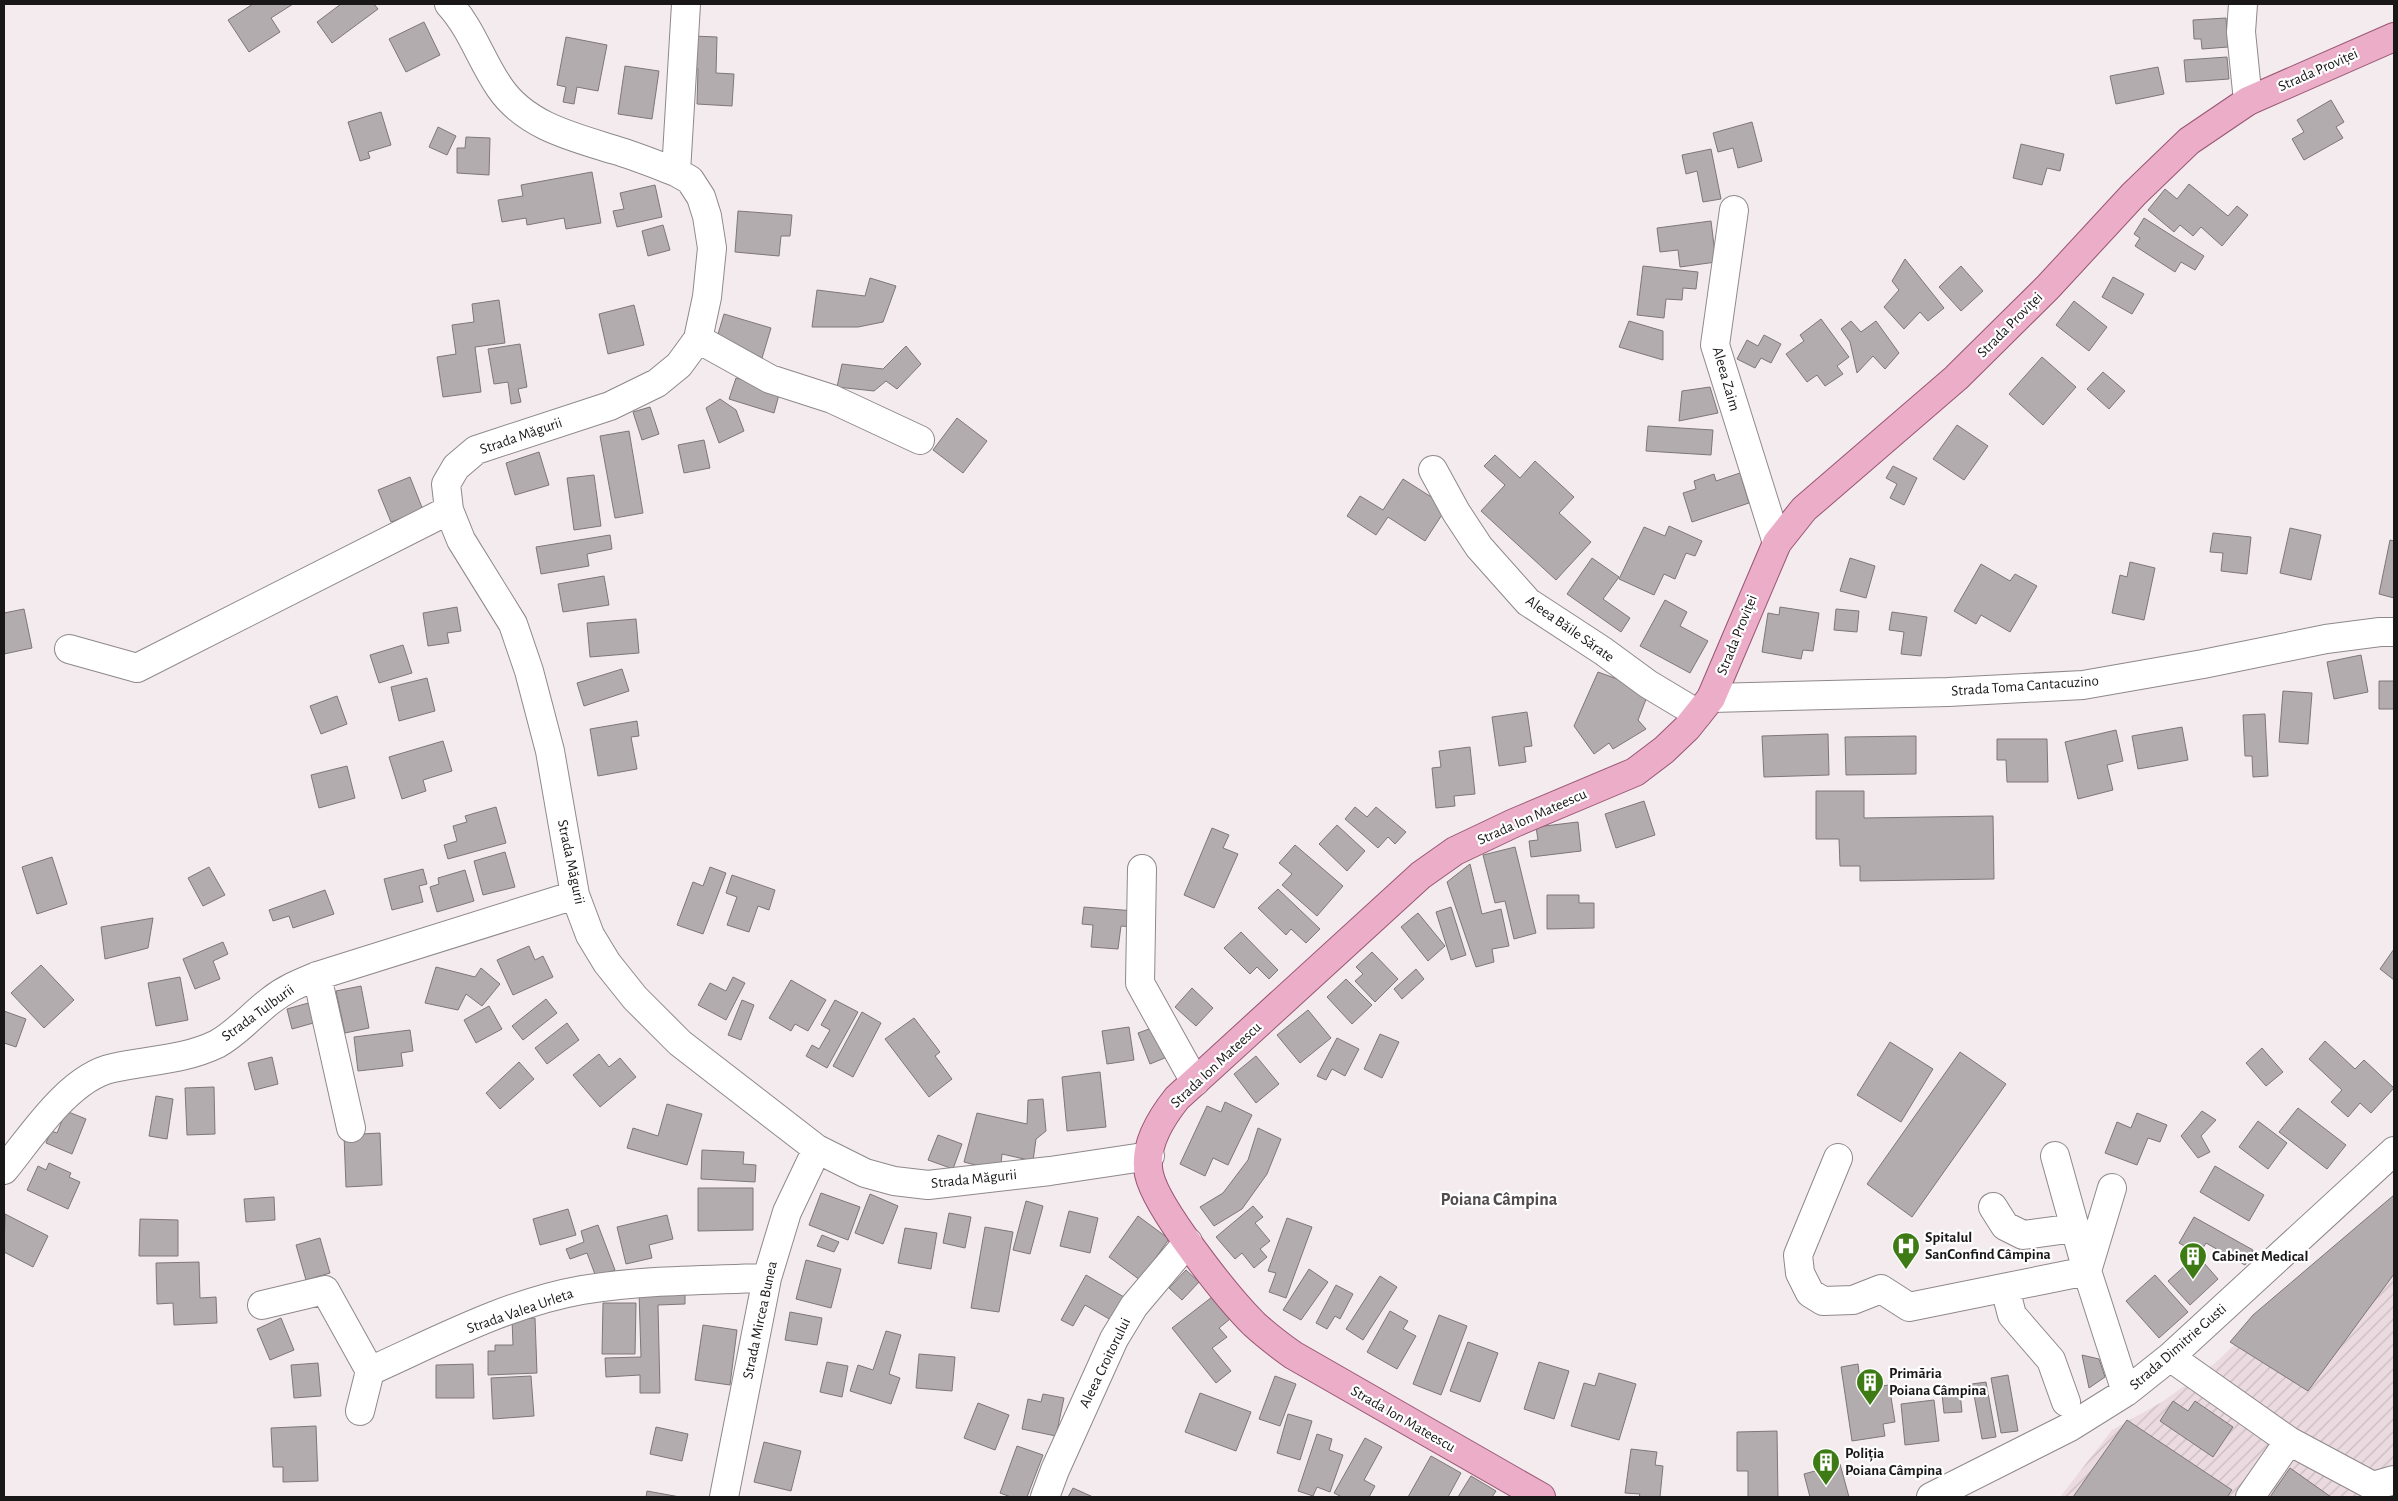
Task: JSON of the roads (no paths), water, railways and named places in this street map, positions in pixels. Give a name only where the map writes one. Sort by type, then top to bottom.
[{"type":"main road","name":"Strada Proviței","points":[[1704,706],[1777,543],[1804,509],[1956,378],[2048,287],[2134,194],[2189,141],[2248,101],[2394,37]]},
{"type":"main road","name":"Strada Ion Mateescu","points":[[1541,1497],[1327,1376],[1271,1340],[1235,1302],[1188,1242],[1154,1191],[1149,1173],[1150,1156],[1156,1130],[1164,1114],[1177,1098],[1421,876],[1455,851],[1635,772],[1664,750],[1704,706]]},
{"type":"street","name":"Strada Măgurii","points":[[449,4],[459,15],[500,89],[532,119],[569,135],[676,172],[690,180],[701,197],[712,248],[707,297],[698,339],[679,365],[657,383],[633,396],[476,450],[456,466],[446,484],[449,510],[461,540],[513,624],[529,671],[550,752],[576,895],[590,935],[607,963],[636,998],[680,1043],[817,1149],[865,1173],[894,1182],[928,1185],[1050,1171],[1150,1156]]},
{"type":"street","points":[[676,172],[686,4]]},
{"type":"street","points":[[2243,4],[2241,32],[2248,101]]},
{"type":"street","name":"Aleea Zaim","points":[[1734,210],[1714,346],[1777,543]]},
{"type":"street","points":[[698,339],[770,379],[832,399],[920,440]]},
{"type":"street","name":"Aleea Băile Sărate","points":[[1433,470],[1456,512],[1479,547],[1528,602],[1603,651],[1648,684],[1704,706]]},
{"type":"street","points":[[69,649],[137,668],[449,510]]},
{"type":"street","name":"Strada Toma Cantacuzino","points":[[1704,706],[2083,685],[2203,664],[2326,639],[2394,632]]},
{"type":"street","points":[[1142,869],[1140,984],[1195,1082]]},
{"type":"street","name":"Strada Tulburii","points":[[4,1170],[52,1111],[90,1077],[112,1068],[164,1061],[198,1053],[236,1031],[289,987],[317,976],[576,895]]},
{"type":"street","points":[[317,976],[351,1128]]},
{"type":"street","name":"Strada Mircea Bunea","points":[[724,1497],[767,1278],[787,1212],[817,1149]]},
{"type":"street","name":"Strada Dimitrie Gusti","points":[[1931,1497],[2070,1427],[2126,1392],[2170,1357],[2394,1151]]},
{"type":"street","points":[[2055,1156],[2087,1271],[2126,1392]]},
{"type":"street","points":[[1838,1158],[1798,1255],[1800,1273],[1810,1293],[1823,1301],[1853,1300],[1881,1289],[1909,1307],[2087,1271]]},
{"type":"street","points":[[2087,1271],[2112,1188]]},
{"type":"street","points":[[1993,1207],[2005,1226],[2023,1235],[2075,1228]]},
{"type":"street","name":"Aleea Croitorului","points":[[1045,1497],[1055,1470],[1114,1339],[1134,1306],[1188,1242]]},
{"type":"street","name":"Strada Valea Urleta","points":[[370,1371],[492,1317],[581,1290],[654,1281],[767,1278]]},
{"type":"street","points":[[2005,1288],[2012,1315],[2051,1360],[2066,1402]]},
{"type":"street","points":[[262,1305],[325,1290],[370,1371],[360,1411]]},
{"type":"street","points":[[2170,1357],[2290,1441],[2373,1486],[2394,1480]]},
{"type":"street","points":[[2250,1497],[2290,1441]]},
{"type":"place","name":"Spitalul SanConfind Câmpina","points":[[1906,1270]]},
{"type":"place","name":"Cabinet Medical","points":[[2193,1280]]},
{"type":"place","name":"Primăria Poiana Câmpina","points":[[1870,1406]]},
{"type":"place","name":"Poliția Poiana Câmpina","points":[[1826,1486]]},
{"type":"district","name":"Poiana Câmpina","points":[[1499,1200]]}]
